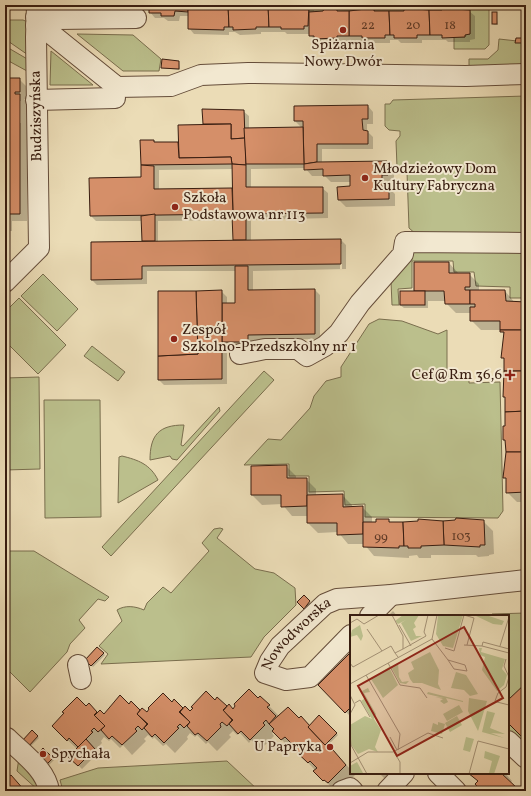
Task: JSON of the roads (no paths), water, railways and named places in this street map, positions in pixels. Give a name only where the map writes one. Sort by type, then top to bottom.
[{"type":"lane","points":[[37,16],[57,19],[136,18]]},
{"type":"lane","points":[[37,16],[50,33],[117,87],[171,86],[201,75],[248,73],[466,76],[526,74]]},
{"type":"lane","name":"Budziszyńska","points":[[5,282],[39,248],[36,100],[37,16]]},
{"type":"lane","points":[[36,100],[115,98]]},
{"type":"lane","points":[[240,354],[265,349],[298,349],[307,356],[325,346],[339,333],[360,303],[403,254],[405,242],[526,242]]},
{"type":"lane","name":"Nowodworska","points":[[350,636],[310,677],[286,680],[261,673],[280,646],[322,598],[336,599],[391,595],[526,580]]},
{"type":"lane","points":[[371,615],[391,595]]},
{"type":"lane","points":[[7,738],[48,780],[49,791]]},
{"type":"lane","points":[[509,742],[526,758]]},
{"type":"lane","points":[[387,791],[403,774]]},
{"type":"lane","points":[[439,774],[456,791]]},
{"type":"lane","points":[[342,791],[350,788],[353,791]]},
{"type":"place","name":"Spiżarnia Nowy Dwór","points":[[343,30]]},
{"type":"place","name":"Młodzieżowy Dom Kultury Fabryczna","points":[[365,178]]},
{"type":"place","name":"Szkoła Podstawowa nr 113","points":[[175,207]]},
{"type":"place","name":"Zespół Szkolno-Przedszkolny nr 1","points":[[174,339]]},
{"type":"place","name":"Cef@Rm 36,6","points":[[510,375]]},
{"type":"place","name":"U Papryka","points":[[330,747]]},
{"type":"place","name":"Spychała","points":[[43,754]]}]
